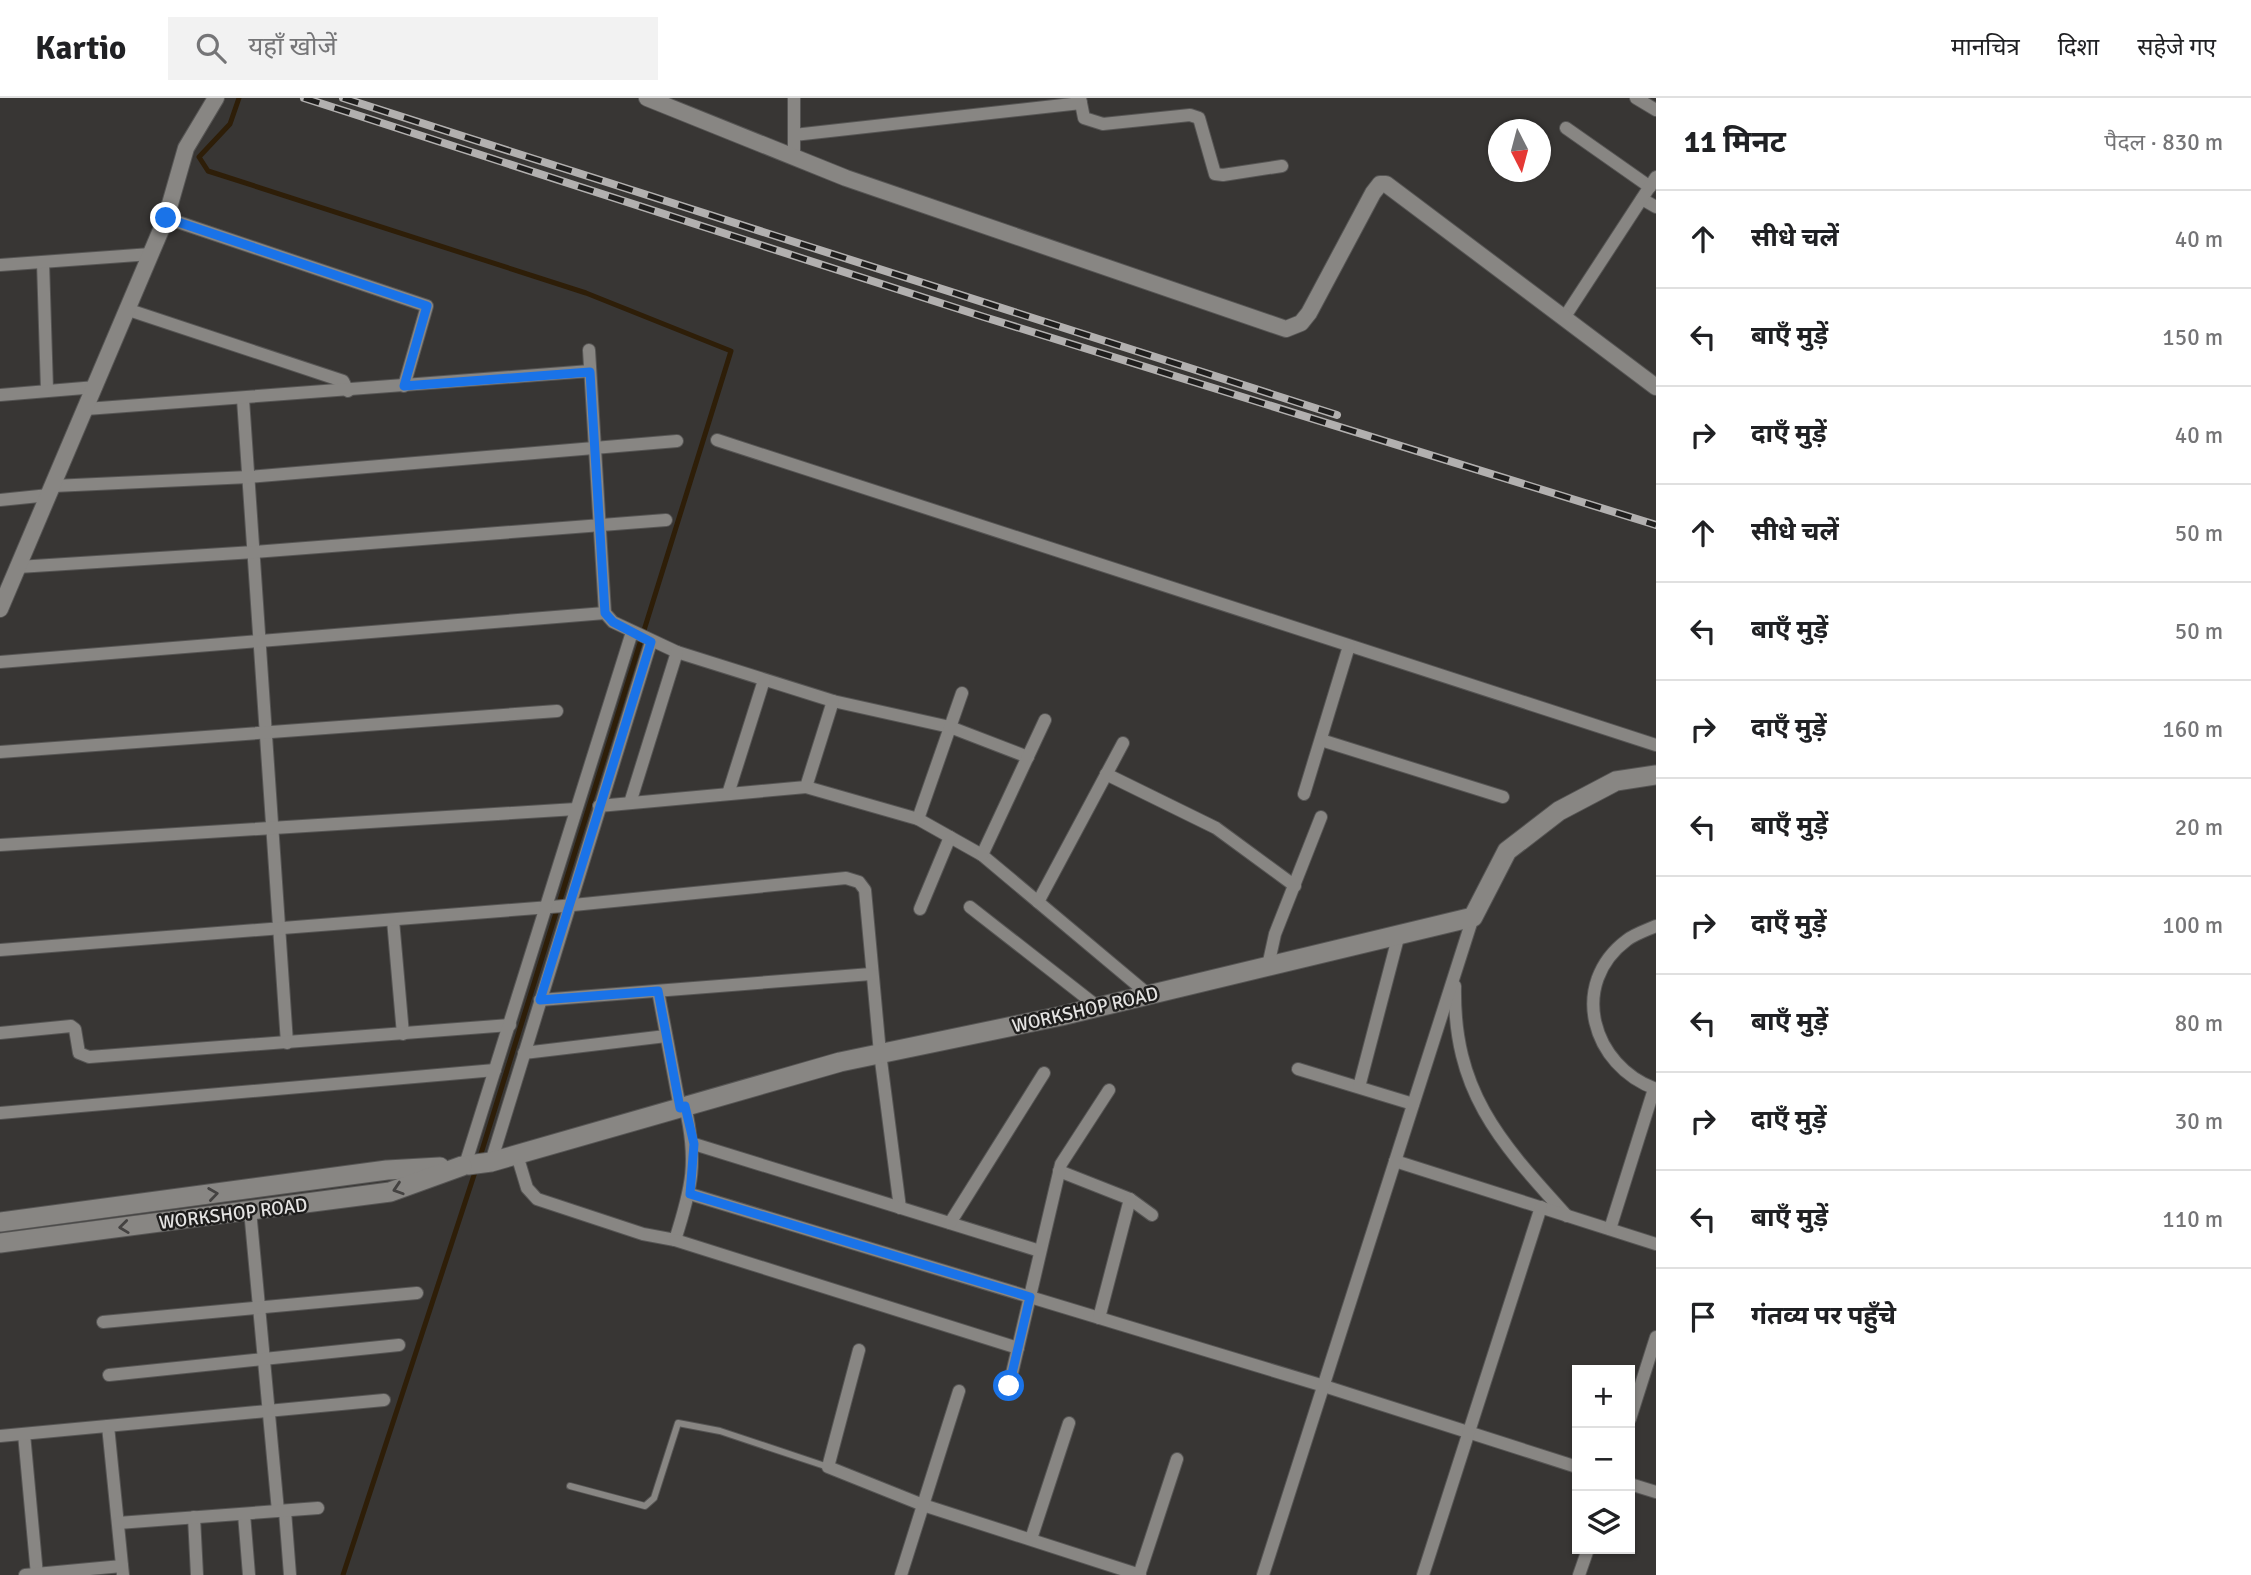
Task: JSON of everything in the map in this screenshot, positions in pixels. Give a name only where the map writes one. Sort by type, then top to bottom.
[{"type":"main road","points":[[1473,917],[1507,851],[1559,811],[1616,781],[1656,775]]},
{"type":"main road","name":"WORKSHOP ROAD","points":[[0,1243],[390,1192],[474,1164],[517,1155],[880,1053],[1098,1007],[1473,917]]},
{"type":"main road","name":"WORKSHOP ROAD","points":[[0,1222],[387,1170],[474,1164]]},
{"type":"street","points":[[0,609],[129,310],[166,218],[186,148],[216,98]]},
{"type":"street","points":[[647,98],[794,158],[1286,329],[1301,323],[1309,313],[1373,193],[1380,184],[1386,184],[1656,387]]},
{"type":"street","points":[[794,98],[794,158]]},
{"type":"street","points":[[1636,98],[1656,110]]},
{"type":"street","points":[[794,135],[1080,100],[1084,118],[1103,124],[1190,115],[1199,118],[1215,174],[1282,166]]},
{"type":"street","points":[[1564,318],[1653,182],[1566,128]]},
{"type":"street","points":[[1642,199],[1656,208]]},
{"type":"street","points":[[166,218],[427,306],[404,386]]},
{"type":"street","points":[[0,265],[151,254]]},
{"type":"street","points":[[43,262],[47,390]]},
{"type":"street","points":[[129,310],[343,381],[348,391]]},
{"type":"street","points":[[589,350],[605,613],[613,622],[642,638],[677,652],[833,701],[950,727],[1028,757]]},
{"type":"street","points":[[86,409],[590,372]]},
{"type":"street","points":[[0,395],[96,387]]},
{"type":"street","points":[[243,398],[287,1043]]},
{"type":"street","points":[[717,440],[1656,745]]},
{"type":"street","points":[[0,500],[51,490],[595,450],[677,441]]},
{"type":"street","points":[[18,567],[254,552],[666,520]]},
{"type":"street","points":[[0,662],[605,613]]},
{"type":"street","points":[[474,1164],[495,1070],[510,1025],[599,806],[642,638]]},
{"type":"street","points":[[474,1164],[524,1053],[540,1000],[576,809],[642,638]]},
{"type":"street","points":[[1304,794],[1349,646]]},
{"type":"street","points":[[630,803],[677,652]]},
{"type":"street","points":[[728,794],[764,680]]},
{"type":"street","points":[[918,819],[962,693]]},
{"type":"street","points":[[806,787],[833,701]]},
{"type":"street","points":[[0,752],[267,735],[557,710]]},
{"type":"street","points":[[982,855],[1045,720]]},
{"type":"street","points":[[1321,740],[1503,797]]},
{"type":"street","points":[[1038,902],[1123,743]]},
{"type":"street","points":[[1106,774],[1216,828],[1295,886]]},
{"type":"street","points":[[599,806],[806,787],[918,819],[982,855],[1149,995]]},
{"type":"street","points":[[0,845],[576,809]]},
{"type":"street","points":[[1268,966],[1275,934],[1321,817]]},
{"type":"street","points":[[920,909],[950,837]]},
{"type":"street","points":[[0,950],[558,906],[846,878],[859,883],[865,890],[880,1053],[900,1208]]},
{"type":"street","points":[[970,907],[1098,1007]]},
{"type":"street","points":[[1264,1575],[1473,917]]},
{"type":"street","points":[[393,920],[403,1034]]},
{"type":"street","points":[[1610,1229],[1655,1089],[1626,1075],[1605,1052],[1594,1023],[1594,992],[1606,963],[1627,940],[1656,926]]},
{"type":"street","points":[[1359,1087],[1399,934]]},
{"type":"street","points":[[1455,972],[1454,1026],[1466,1076],[1486,1117],[1518,1161],[1567,1216]]},
{"type":"street","points":[[540,1000],[872,974]]},
{"type":"street","points":[[658,991],[666,1037],[694,1144],[690,1194],[675,1241]]},
{"type":"street","points":[[0,1032],[71,1026],[75,1029],[79,1053],[89,1057],[510,1025]]},
{"type":"street","points":[[524,1053],[666,1037]]},
{"type":"street","points":[[1298,1069],[1413,1104]]},
{"type":"street","points":[[0,1113],[495,1070]]},
{"type":"street","points":[[950,1223],[1044,1073]]},
{"type":"street","points":[[1009,1386],[1059,1171],[1109,1090]]},
{"type":"street","points":[[694,1144],[1040,1251]]},
{"type":"street","points":[[517,1155],[527,1188],[537,1199],[1018,1348]]},
{"type":"street","points":[[1395,1161],[1652,1241]]},
{"type":"street","points":[[1059,1171],[1130,1199],[1152,1214]]},
{"type":"street","points":[[690,1194],[1324,1386],[1572,1465]]},
{"type":"street","points":[[1099,1318],[1130,1199]]},
{"type":"street","points":[[1423,1575],[1541,1208]]},
{"type":"street","points":[[250,1210],[268,1411],[290,1575]]},
{"type":"street","points":[[103,1322],[416,1293]]},
{"type":"street","points":[[1635,1403],[1656,1337]]},
{"type":"street","points":[[109,1375],[399,1345]]},
{"type":"street","points":[[859,1350],[828,1467],[923,1505],[1139,1575],[1177,1459]]},
{"type":"street","points":[[901,1575],[959,1391]]},
{"type":"street","points":[[0,1436],[384,1400]]},
{"type":"street","points":[[1031,1539],[1069,1423]]},
{"type":"street","points":[[24,1434],[33,1575],[123,1571],[108,1426]]},
{"type":"street","points":[[1635,1486],[1656,1492]]},
{"type":"street","points":[[118,1523],[318,1508]]},
{"type":"street","points":[[244,1514],[249,1575]]},
{"type":"street","points":[[194,1517],[197,1575]]},
{"type":"street","points":[[1579,1575],[1586,1554]]},
{"type":"lane","points":[[569,1486],[645,1506],[654,1498],[674,1429],[678,1423],[687,1422],[828,1467]]},
{"type":"waterway","points":[[239,98],[230,124],[199,157],[208,171],[586,293],[731,351],[479,1160]]},
{"type":"waterway","points":[[343,1575],[476,1169]]},
{"type":"railway","points":[[304,98],[984,317],[1656,525]]},
{"type":"railway","points":[[343,98],[1337,415]]},
{"type":"route","points":[[166,218],[427,306],[404,386],[590,372],[605,613],[613,622],[651,642],[540,1000],[658,991],[680,1108],[685,1106],[694,1144],[690,1194],[1030,1297],[1009,1386]]}]
